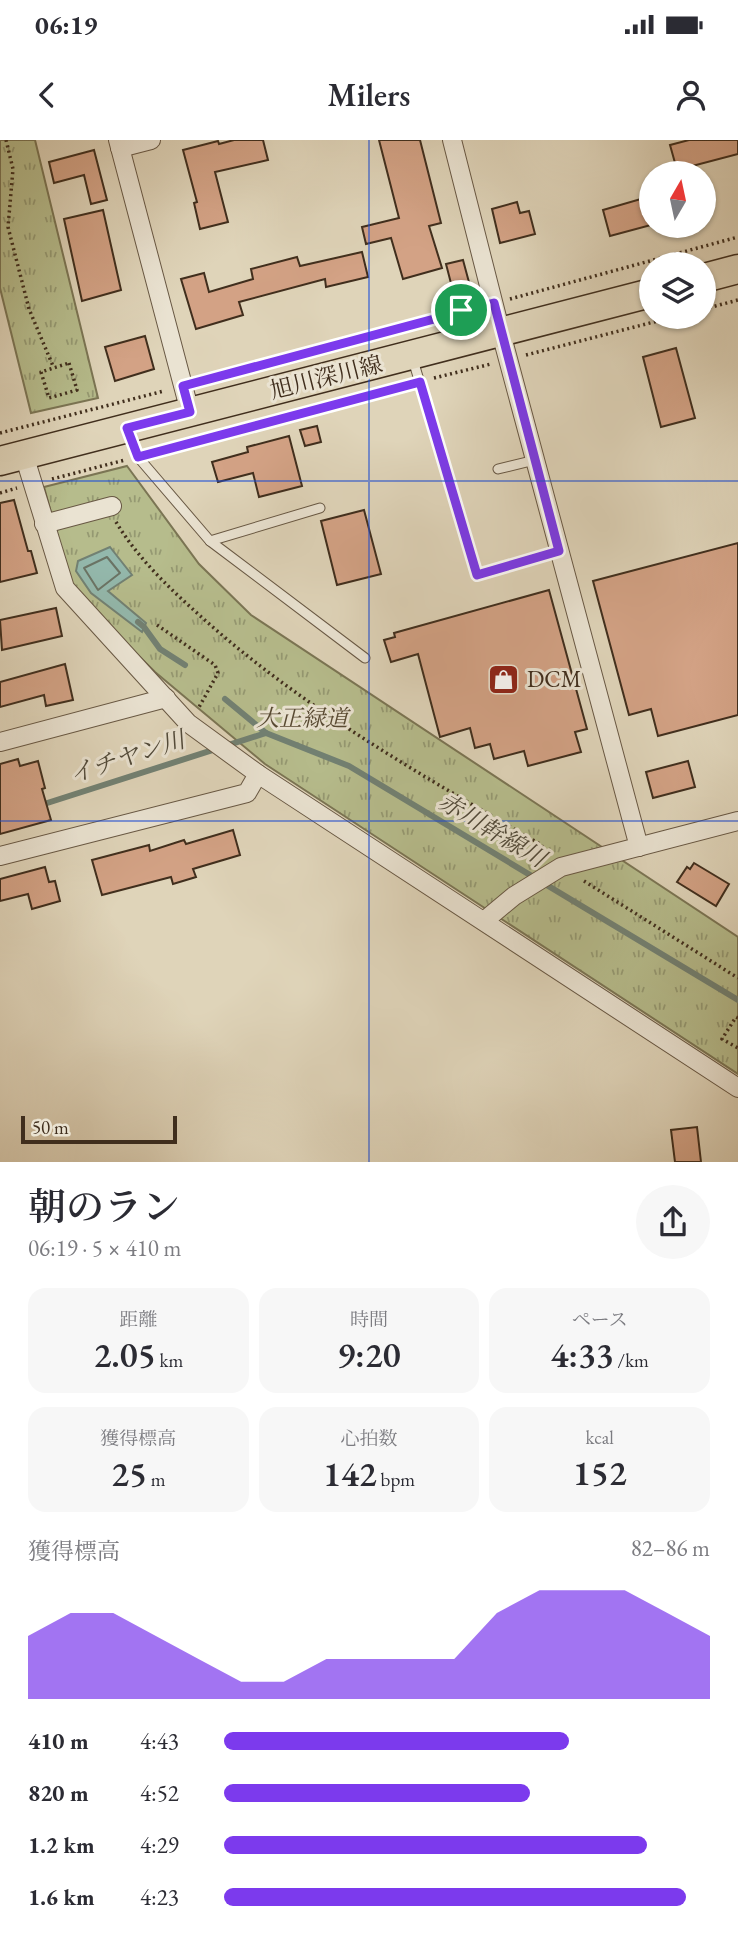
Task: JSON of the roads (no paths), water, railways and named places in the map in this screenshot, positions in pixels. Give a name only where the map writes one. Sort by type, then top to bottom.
[{"type":"main road","points":[[716,275],[738,269]]},
{"type":"main road","name":"旭川深川線","points":[[12,458],[127,428],[186,399],[411,355],[639,296]]},
{"type":"street","points":[[152,140],[119,144],[186,399]]},
{"type":"street","points":[[452,140],[639,847]]},
{"type":"street","points":[[12,458],[33,484],[65,588],[188,723],[258,774],[738,1088]]},
{"type":"street","points":[[44,524],[112,506]]},
{"type":"street","points":[[0,742],[166,698]]},
{"type":"street","points":[[0,856],[247,793],[258,774]]},
{"type":"street","points":[[484,921],[514,896],[561,867],[738,821]]},
{"type":"lane","points":[[411,355],[477,575],[559,551]]},
{"type":"lane","points":[[127,428],[138,457],[210,541],[365,658]]},
{"type":"lane","points":[[498,469],[535,460]]},
{"type":"lane","points":[[210,541],[320,508]]},
{"type":"water","points":[[110,547],[132,575],[108,591],[146,623],[142,632],[91,593],[76,571],[78,561]]},
{"type":"waterway","name":"赤川幹線川","points":[[138,622],[160,649],[185,665]]},
{"type":"waterway","name":"赤川幹線川","points":[[225,699],[266,733],[349,766],[738,1000]]},
{"type":"waterway","name":"イチヤン川","points":[[41,805],[266,733]]},
{"type":"place","name":"DCM","points":[[504,679]]},
{"type":"park label","name":"大正緑道","points":[[302,718]]}]
